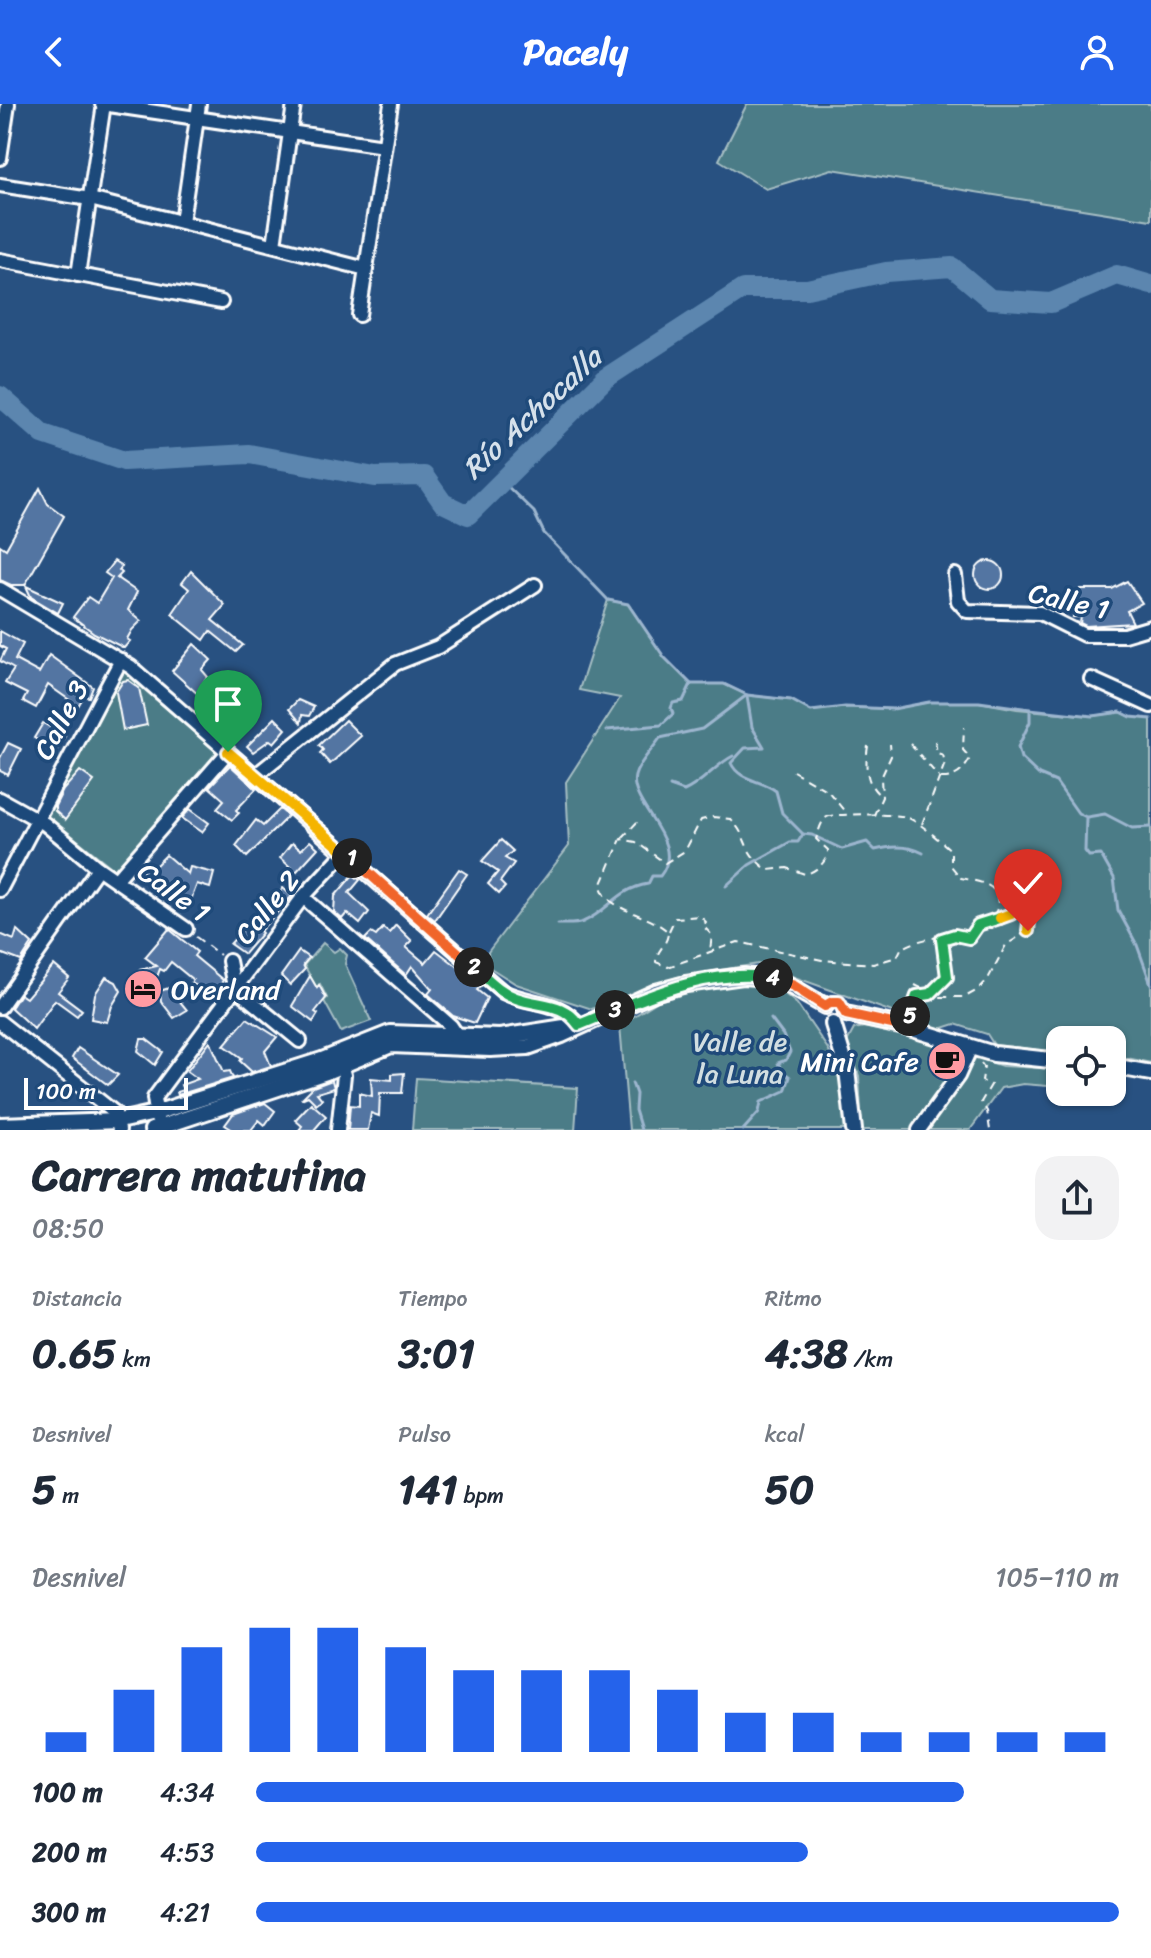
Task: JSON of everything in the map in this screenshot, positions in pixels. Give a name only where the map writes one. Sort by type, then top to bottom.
[{"type":"main road","points":[[0,1125],[154,1125],[339,1060],[390,1033],[456,1041],[523,1036],[579,1025],[671,987],[743,976],[778,979],[825,1006]]},
{"type":"main road","points":[[825,1006],[839,1002],[846,1014],[906,1027],[970,1049],[1013,1058],[1046,1060]]},
{"type":"main road","points":[[825,1006],[824,1017],[833,1024],[847,1070],[854,1130]]},
{"type":"main road","points":[[833,1024],[840,1023],[846,1014]]},
{"type":"main road","points":[[1126,1069],[1151,1073]]},
{"type":"street","points":[[0,158],[8,104]]},
{"type":"street","points":[[78,275],[103,104],[384,146]]},
{"type":"street","points":[[182,222],[199,104]]},
{"type":"street","points":[[274,245],[294,104]]},
{"type":"street","points":[[359,315],[391,104]]},
{"type":"street","points":[[0,185],[90,199],[366,269]]},
{"type":"street","points":[[0,260],[221,302]]},
{"type":"street","name":"Calle 1","points":[[955,575],[958,601],[967,611],[1040,613],[1084,635],[1124,635],[1151,627]]},
{"type":"street","points":[[256,775],[395,664],[438,647],[535,585]]},
{"type":"street","points":[[0,589],[121,660],[503,992],[528,1001],[558,1006],[570,1013],[579,1025]]},
{"type":"street","name":"Calle 3","points":[[0,890],[35,818],[121,660]]},
{"type":"street","points":[[1091,679],[1151,706]]},
{"type":"street","points":[[116,880],[228,752]]},
{"type":"street","name":"Calle 1","points":[[0,799],[35,818],[98,868],[186,929]]},
{"type":"street","name":"Calle 2","points":[[154,1125],[154,1098],[303,897],[345,852]]},
{"type":"street","points":[[0,1007],[98,868]]},
{"type":"street","points":[[303,897],[451,1026],[456,1041]]},
{"type":"street","points":[[229,961],[234,987],[300,1041]]},
{"type":"street","points":[[0,1022],[115,1113],[119,1125]]},
{"type":"street","points":[[919,1130],[958,1076],[970,1049]]},
{"type":"street","points":[[338,1130],[344,1075],[339,1060]]},
{"type":"path","points":[[910,744],[940,778],[949,778],[966,768],[970,758],[963,750],[964,727]]},
{"type":"path","points":[[921,825],[945,763],[943,755],[937,753],[934,735]]},
{"type":"path","points":[[874,817],[882,797],[881,778],[891,756],[890,744]]},
{"type":"path","points":[[868,746],[865,762],[869,782],[882,797]]},
{"type":"path","points":[[793,771],[828,791],[847,814]]},
{"type":"path","points":[[621,839],[636,842],[665,863],[685,851],[701,820],[722,817],[736,825],[743,835],[745,848],[768,870],[781,867],[805,874],[814,873],[828,855],[828,850],[816,839],[822,822],[829,816],[898,815],[921,825],[951,850],[951,866],[956,874],[991,885],[998,904],[993,920]]},
{"type":"path","points":[[640,819],[621,839],[601,886],[602,894],[611,903],[648,917],[668,932]]},
{"type":"path","points":[[915,985],[930,994],[951,999],[978,990],[1006,945],[1028,931],[1027,914],[1033,895],[1029,894],[1011,914],[978,925],[969,938],[955,935],[942,939]]},
{"type":"path","points":[[710,951],[712,935],[703,926],[706,922],[700,916],[675,918],[668,932],[668,941],[656,956],[661,966],[693,960],[738,942],[814,959],[873,964],[892,961],[901,949],[938,935],[942,939],[947,977],[930,994],[917,996],[906,1027]]},
{"type":"path","name":"Calle 1","points":[[186,929],[229,961]]},
{"type":"path","points":[[970,1049],[984,1067],[982,1081],[991,1085],[981,1102],[987,1111],[990,1130]]},
{"type":"green space","points":[[747,104],[1151,104],[1151,220],[832,169],[766,189],[719,160]]},
{"type":"green space","name":"Valle de la Luna","points":[[608,600],[628,604],[664,657],[691,684],[724,684],[747,695],[791,700],[811,711],[845,707],[893,709],[929,702],[979,702],[1093,716],[1121,712],[1131,717],[1151,719],[1151,1063],[1126,1058],[1126,1026],[1046,1026],[1046,1051],[994,1045],[987,1034],[955,1024],[940,1029],[758,964],[677,977],[592,1009],[516,984],[489,967],[488,952],[569,846],[566,782],[620,698],[579,690]]},
{"type":"green space","points":[[124,672],[217,752],[115,870],[46,815]]},
{"type":"green space","points":[[323,943],[334,952],[340,948],[347,955],[345,964],[371,1021],[341,1032],[324,1001],[327,998],[320,984],[316,987],[304,965]]},
{"type":"green space","name":"Valle de la Luna","points":[[750,983],[779,989],[797,1004],[828,1049],[841,1084],[845,1130],[629,1130],[620,1025],[658,1001],[700,989]]},
{"type":"green space","name":"Valle de la Luna","points":[[864,1027],[933,1043],[953,1073],[913,1130],[862,1130],[859,1076],[847,1042],[854,1029]]},
{"type":"green space","points":[[976,1057],[1002,1066],[1046,1068],[1046,1086],[1023,1084],[1001,1088],[970,1130],[929,1130]]},
{"type":"green space","points":[[416,1078],[578,1088],[575,1130],[412,1130]]},
{"type":"building","points":[[40,488],[48,504],[64,516],[25,585],[11,585],[0,580],[0,545],[6,549]]},
{"type":"building","points":[[114,561],[122,566],[119,570],[122,573],[117,578],[137,592],[128,610],[141,621],[132,630],[127,639],[130,641],[124,648],[94,633],[73,617],[88,597],[97,603],[112,578],[105,573]]},
{"type":"building","points":[[989,561],[999,565],[1003,575],[999,585],[989,589],[979,585],[975,575],[979,565]]},
{"type":"building","points":[[191,571],[225,605],[212,620],[243,645],[236,652],[210,631],[204,640],[172,614],[189,589],[182,583]]},
{"type":"building","points":[[1127,581],[1142,603],[1127,611],[1133,623],[1086,626],[1080,623],[1081,617],[1073,617],[1080,589],[1112,589]]},
{"type":"building","points":[[26,586],[63,603],[58,613],[31,597]]},
{"type":"building","points":[[0,631],[23,644],[15,660],[39,673],[49,655],[93,687],[89,697],[84,696],[78,706],[48,685],[36,708],[23,701],[27,694],[5,683],[14,669],[0,661],[6,649],[0,646]]},
{"type":"building","points":[[194,644],[211,660],[202,670],[208,677],[204,682],[209,686],[200,696],[172,671]]},
{"type":"building","points":[[128,680],[139,688],[147,725],[123,730],[116,692],[123,681]]},
{"type":"building","points":[[235,683],[251,696],[238,711],[248,720],[234,736],[209,714]]},
{"type":"building","points":[[298,700],[314,707],[309,716],[302,715],[301,723],[289,709]]},
{"type":"building","points":[[275,718],[286,729],[274,743],[270,740],[253,752],[247,746]]},
{"type":"building","points":[[345,720],[361,736],[330,764],[320,753],[323,750],[319,745]]},
{"type":"building","points":[[43,723],[65,736],[56,751],[34,738]]},
{"type":"building","points":[[8,743],[21,749],[8,775],[0,771],[0,758]]},
{"type":"building","points":[[230,765],[256,789],[236,810],[239,813],[232,820],[217,808],[224,800],[209,787]]},
{"type":"building","points":[[80,771],[94,781],[65,820],[55,811],[55,806],[63,790]]},
{"type":"building","points":[[190,809],[209,823],[202,832],[182,818]]},
{"type":"building","points":[[280,809],[288,816],[247,857],[236,846],[256,820],[263,826]]},
{"type":"building","points":[[501,840],[513,851],[505,858],[514,863],[500,882],[505,887],[499,894],[488,884],[498,872],[482,861]]},
{"type":"building","points":[[310,841],[318,848],[296,872],[280,858],[292,843],[301,850]]},
{"type":"building","points":[[166,855],[188,874],[190,867],[214,873],[210,888],[197,884],[191,900],[161,889],[139,868],[145,860],[153,868]]},
{"type":"building","points":[[459,869],[467,874],[435,920],[427,914]]},
{"type":"building","points":[[353,875],[360,880],[349,893],[369,912],[360,924],[347,913],[342,919],[334,912],[335,896]]},
{"type":"building","points":[[283,888],[292,896],[244,954],[230,944],[258,913],[265,899],[271,905]]},
{"type":"building","points":[[396,925],[412,941],[406,947],[425,963],[436,950],[482,985],[477,990],[487,998],[475,1023],[453,1016],[428,994],[432,989],[412,966],[406,975],[365,939],[371,933],[376,936],[383,928],[389,933]]},
{"type":"building","points":[[169,929],[197,952],[194,956],[223,980],[215,996],[191,983],[193,980],[171,962],[164,971],[160,969],[154,985],[147,988],[140,984],[139,970],[157,966],[145,957]]},
{"type":"building","points":[[17,930],[32,944],[21,961],[0,953],[0,934],[14,940]]},
{"type":"building","points":[[299,951],[309,958],[303,965],[305,969],[290,985],[281,976]]},
{"type":"building","points":[[54,965],[69,978],[58,992],[82,1010],[77,1016],[55,1000],[34,1029],[11,1008],[20,994],[26,998]]},
{"type":"building","points":[[310,976],[326,998],[315,1012],[318,1014],[313,1022],[292,1006]]},
{"type":"building","points":[[106,977],[116,982],[121,991],[107,1022],[91,1019],[95,994]]},
{"type":"building","points":[[169,988],[187,1010],[174,1018],[161,1001],[160,991]]},
{"type":"building","points":[[247,1018],[277,1037],[265,1051],[271,1066],[252,1072],[240,1061],[242,1058],[224,1045]]},
{"type":"building","points":[[141,1039],[146,1039],[163,1052],[155,1065],[138,1051]]},
{"type":"building","points":[[210,1041],[224,1072],[230,1071],[233,1078],[178,1095],[177,1092],[183,1090],[181,1085],[198,1079],[187,1071]]},
{"type":"building","points":[[78,1048],[118,1075],[108,1085],[72,1058]]},
{"type":"building","points":[[404,1073],[402,1093],[380,1093],[379,1116],[371,1113],[368,1130],[348,1130],[350,1105],[359,1106],[359,1093],[372,1096],[371,1078],[392,1080],[392,1074]]},
{"type":"building","points":[[332,1080],[334,1088],[317,1093],[322,1099],[316,1104],[308,1096],[301,1099],[313,1087]]},
{"type":"building","points":[[265,1103],[275,1111],[265,1125],[259,1120],[251,1130],[233,1130],[225,1125],[233,1114]]},
{"type":"building","points":[[311,1103],[326,1116],[314,1130],[299,1130],[302,1126],[295,1120]]},
{"type":"waterway","name":"Río Achocalla","points":[[0,396],[43,434],[124,461],[249,454],[375,477],[424,476],[443,503],[468,515],[606,378],[743,289],[807,289],[886,272],[952,267],[990,299],[1051,303],[1117,275],[1151,285]]},
{"type":"waterway","points":[[504,483],[534,512],[544,533],[608,600],[628,604],[664,657],[691,684],[724,684],[747,695],[791,700],[811,711],[845,707],[893,709],[929,702],[979,702],[1030,709],[1030,722],[1018,747],[1021,758],[1039,775],[1056,782],[1078,813],[1086,817],[1085,851],[1089,856],[1101,855],[1114,878],[1118,910],[1137,945],[1151,984]]},
{"type":"waterway","points":[[607,730],[661,725],[673,714],[673,703],[683,701],[691,684]]},
{"type":"waterway","points":[[558,924],[583,922],[628,890],[648,884],[652,876],[660,876],[667,863],[667,850],[635,787],[637,771],[660,738],[702,729],[747,695]]},
{"type":"waterway","points":[[747,696],[752,727],[764,747],[745,748],[731,763],[745,777],[776,791],[782,813],[803,834],[842,849],[867,842],[875,850],[899,847],[923,853]]},
{"type":"waterway","points":[[1030,709],[1093,716],[1121,712],[1131,717],[1151,719]]},
{"type":"waterway","points":[[670,786],[684,791],[733,756]]},
{"type":"waterway","points":[[1087,817],[1105,814],[1132,828],[1151,827]]},
{"type":"waterway","points":[[726,886],[749,865],[790,842],[798,842],[803,834]]},
{"type":"waterway","points":[[743,1130],[759,1112],[761,1102],[785,1091],[790,1077],[778,1063],[786,1060],[790,1052],[783,1035],[771,1019]]},
{"type":"waterway","points":[[632,1083],[641,1130]]},
{"type":"place","name":"Overland","points":[[143,989]]},
{"type":"place","name":"Mini Cafe","points":[[947,1061]]},
{"type":"route","points":[[228,752],[503,992],[515,998],[558,1006],[570,1013],[579,1025],[671,987],[716,978],[761,976],[794,986],[825,1006],[839,1002],[846,1014],[906,1027],[917,996],[930,994],[947,977],[942,939],[955,935],[972,937],[978,925],[1011,914],[1032,893],[1033,900],[1027,914],[1028,931]]}]
